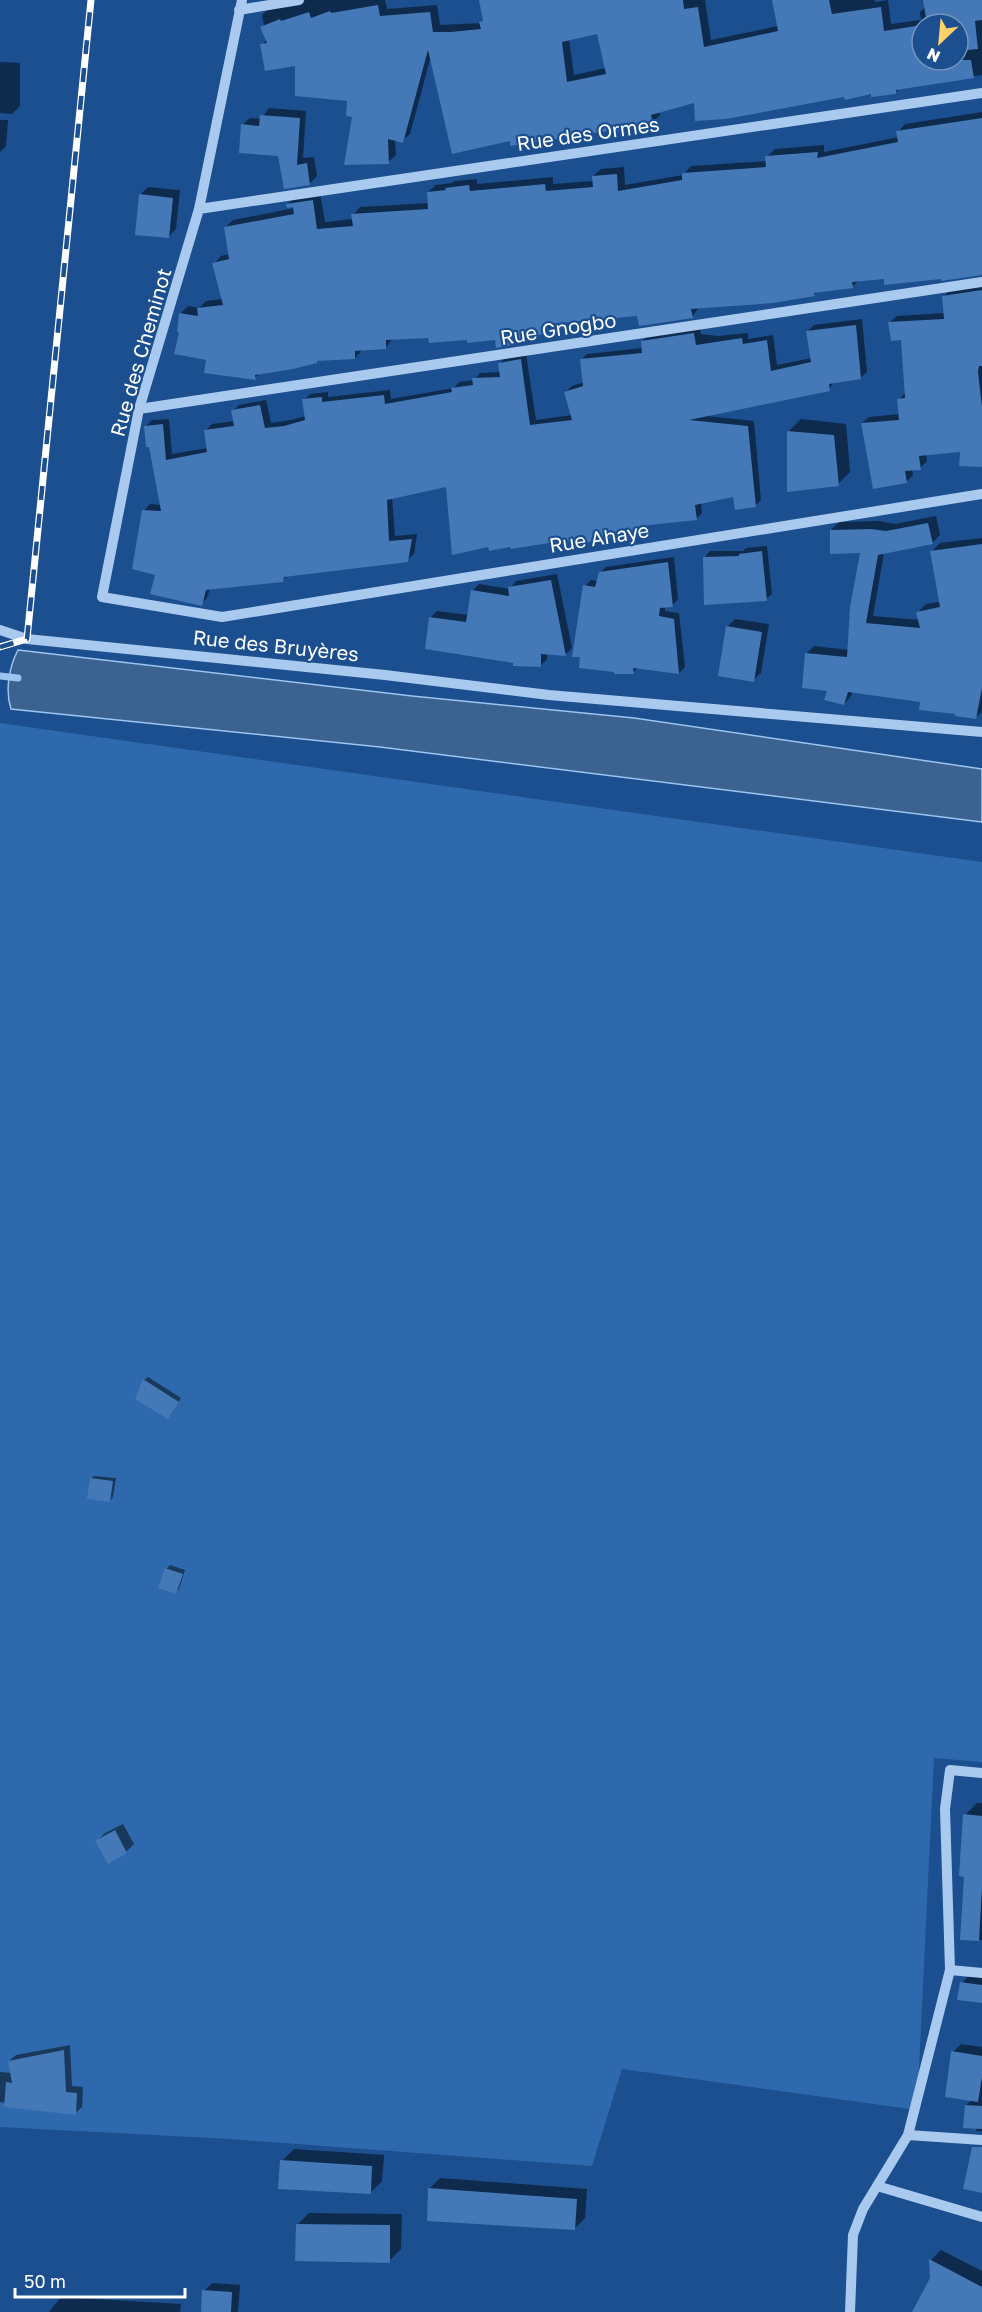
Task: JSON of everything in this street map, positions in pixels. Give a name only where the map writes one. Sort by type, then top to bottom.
[{"type":"street","points":[[241,5],[299,0]]},
{"type":"street","name":"Rue des Cheminot","points":[[222,617],[102,597],[139,409],[200,209],[241,5]]},
{"type":"street","name":"Rue des Ormes","points":[[200,209],[982,93]]},
{"type":"street","name":"Rue Gnogbo","points":[[139,409],[982,282]]},
{"type":"street","name":"Rue Ahaye","points":[[222,617],[982,494]]},
{"type":"street","name":"Rue des Bruyères","points":[[0,630],[27,639],[385,675],[549,695],[982,732]]},
{"type":"street","points":[[850,2312],[853,2235],[863,2208],[909,2135],[950,1970],[945,1809],[950,1770],[982,1773]]},
{"type":"street","points":[[950,1970],[982,1973]]},
{"type":"street","points":[[909,2135],[982,2140]]},
{"type":"street","points":[[877,2186],[982,2217]]},
{"type":"shaded area","points":[[18,650],[412,696],[634,718],[982,769],[982,822],[380,747],[11,709],[8,695],[9,679]]},
{"type":"shaded area","points":[[0,723],[982,862],[982,1762],[934,1758],[917,2110],[622,2069],[592,2166],[230,2139],[0,2127]]},
{"type":"building","points":[[479,0],[683,0],[684,9],[698,7],[704,47],[778,31],[772,0],[829,0],[832,14],[881,7],[884,31],[910,27],[910,72],[970,72],[971,60],[974,78],[896,90],[896,94],[871,97],[871,94],[845,100],[844,97],[726,119],[695,121],[694,103],[651,115],[653,124],[609,133],[608,131],[510,146],[510,141],[452,154],[428,50],[403,143],[388,139],[389,164],[344,165],[352,117],[346,116],[347,101],[295,96],[295,66],[265,71],[260,44],[267,43],[260,27],[280,19],[281,21],[309,12],[311,18],[330,11],[331,13],[378,5],[380,16],[430,12],[433,32],[481,29],[479,22],[483,21]],"holes":[[[597,34],[606,74],[567,82],[562,42]]]},
{"type":"building","points":[[923,0],[982,0],[982,20],[975,21],[978,49],[970,50],[970,12],[925,12]]},
{"type":"building","points":[[260,115],[300,118],[297,165],[307,163],[310,185],[284,189],[278,156],[239,153],[241,124],[259,126]]},
{"type":"building","points":[[982,118],[982,275],[941,281],[941,279],[884,285],[884,279],[852,282],[853,288],[814,293],[815,296],[773,303],[691,309],[693,318],[639,326],[637,316],[547,324],[549,332],[535,336],[535,340],[496,348],[495,340],[429,343],[428,338],[386,340],[386,349],[355,351],[355,359],[317,361],[317,363],[293,369],[255,375],[256,380],[204,373],[206,360],[174,354],[179,332],[177,332],[179,313],[198,316],[197,308],[223,305],[212,263],[229,259],[224,227],[294,214],[293,207],[287,208],[286,204],[313,200],[317,229],[353,226],[351,214],[428,209],[427,192],[446,190],[445,188],[469,185],[470,191],[545,184],[546,191],[593,187],[592,176],[617,174],[618,191],[682,180],[682,173],[766,167],[765,156],[818,152],[817,158],[898,142],[896,131]]},
{"type":"building","points":[[139,194],[173,198],[169,238],[135,235]]},
{"type":"building","points":[[982,290],[982,366],[979,366],[978,372],[982,407],[982,467],[959,466],[960,452],[919,456],[921,470],[905,471],[907,483],[873,489],[861,423],[899,420],[897,399],[905,398],[901,340],[891,341],[888,322],[944,319],[942,296]]},
{"type":"building","points":[[856,325],[861,379],[829,384],[830,391],[689,420],[748,426],[756,507],[735,510],[733,497],[695,505],[697,520],[649,525],[608,539],[608,537],[570,547],[568,540],[489,551],[488,547],[452,555],[446,487],[387,500],[389,541],[412,539],[408,562],[284,577],[283,582],[206,590],[202,606],[150,594],[155,575],[132,569],[142,510],[161,511],[149,447],[146,447],[144,426],[163,424],[166,460],[207,452],[204,430],[234,426],[231,410],[260,405],[265,428],[284,426],[305,420],[302,399],[322,397],[322,402],[384,395],[385,404],[452,392],[451,388],[473,385],[472,378],[500,377],[498,363],[521,359],[530,425],[572,420],[564,392],[583,386],[580,359],[642,353],[641,341],[694,333],[696,345],[742,338],[743,344],[767,340],[771,371],[811,362],[806,331]]},
{"type":"building","points":[[787,431],[834,435],[839,486],[787,492]]},
{"type":"building","points":[[928,523],[933,544],[878,555],[866,623],[920,628],[916,612],[940,607],[930,551],[982,544],[982,688],[976,719],[919,710],[920,702],[848,692],[844,705],[824,700],[827,691],[802,688],[805,653],[847,657],[850,607],[860,553],[830,554],[830,530],[886,531]]},
{"type":"building","points":[[762,551],[767,601],[704,605],[703,557],[739,556],[739,554]]},
{"type":"building","points":[[668,562],[673,607],[660,608],[659,616],[674,619],[679,674],[633,668],[634,674],[614,674],[614,672],[579,668],[580,657],[572,657],[583,585],[595,587],[599,572]]},
{"type":"building","points":[[551,580],[566,656],[541,654],[541,667],[513,666],[513,663],[425,649],[429,617],[466,622],[471,590],[509,596],[508,587]]},
{"type":"building","points":[[726,626],[762,632],[754,682],[718,676]]},
{"type":"building","points":[[143,1379],[179,1402],[168,1419],[135,1399]]},
{"type":"building","points":[[90,1478],[113,1481],[110,1502],[87,1499]]},
{"type":"building","points":[[165,1568],[183,1574],[176,1594],[158,1588]]},
{"type":"building","points":[[963,1814],[982,1816],[979,1941],[960,1940],[964,1877],[959,1876]]},
{"type":"building","points":[[115,1830],[127,1853],[108,1864],[95,1841]]},
{"type":"building","points":[[960,1982],[982,1985],[982,2003],[957,2000]]},
{"type":"building","points":[[64,2050],[66,2092],[77,2093],[76,2115],[4,2107],[6,2082],[12,2083],[8,2061]]},
{"type":"building","points":[[951,2051],[982,2056],[982,2077],[978,2102],[945,2097]]},
{"type":"building","points":[[965,2105],[982,2106],[982,2129],[963,2128]]},
{"type":"building","points":[[972,2147],[982,2147],[982,2193],[963,2189]]},
{"type":"building","points":[[280,2160],[372,2166],[371,2194],[278,2189]]},
{"type":"building","points":[[428,2188],[577,2199],[575,2230],[427,2221]]},
{"type":"building","points":[[296,2224],[390,2225],[390,2263],[295,2261]]},
{"type":"building","points":[[929,2259],[982,2287],[982,2312],[912,2312],[930,2278]]},
{"type":"building","points":[[202,2290],[232,2292],[231,2312],[201,2312]]},
{"type":"waterway","points":[[0,676],[18,678]]},
{"type":"railway","points":[[0,647],[27,639],[91,0]]}]
